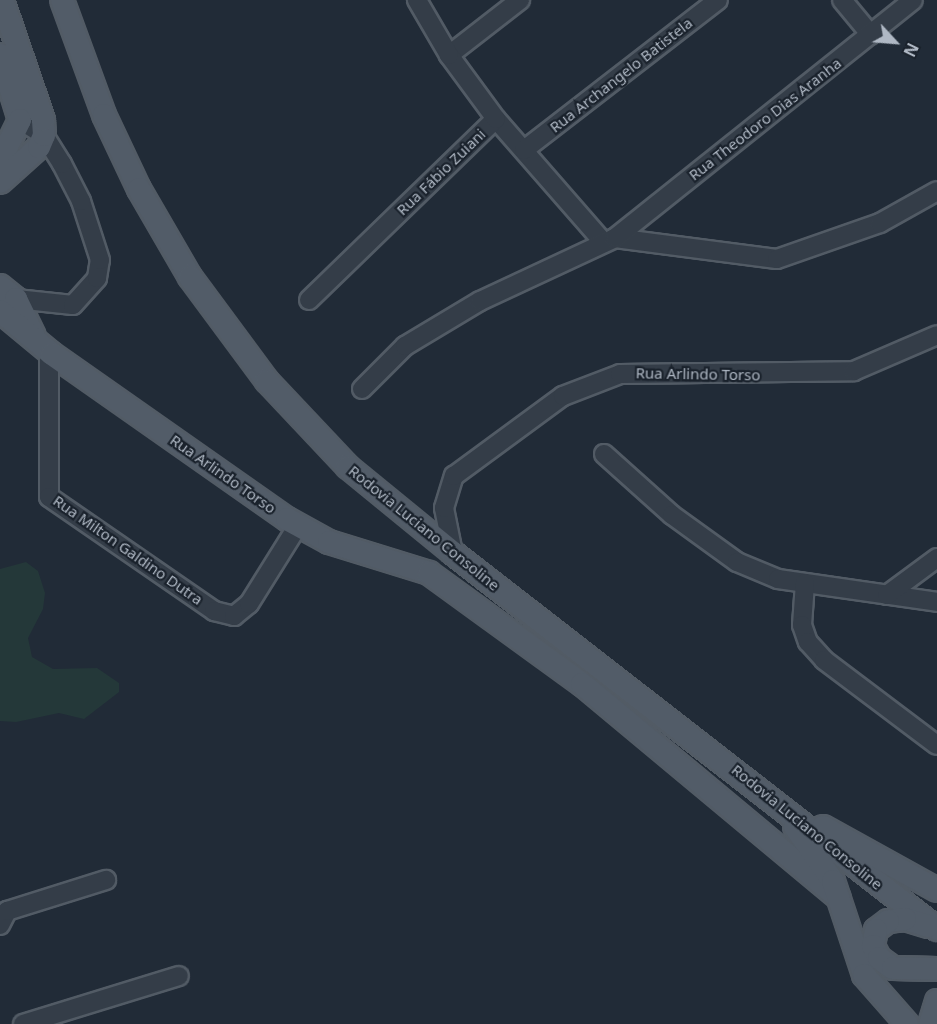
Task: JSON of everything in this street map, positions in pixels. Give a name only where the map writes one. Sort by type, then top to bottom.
[{"type":"main road","points":[[0,182],[39,147],[44,135],[43,120],[2,0]]},
{"type":"main road","name":"Rodovia Luciano Consoline","points":[[62,0],[104,115],[139,189],[190,277],[267,381],[348,466],[453,553],[774,799],[936,929]]},
{"type":"main road","points":[[0,55],[20,120],[0,161]]},
{"type":"main road","points":[[5,298],[43,346]]},
{"type":"main road","name":"Rua Arlindo Torso","points":[[43,346],[299,524],[330,542],[429,573],[582,684],[839,898]]},
{"type":"main road","points":[[774,799],[937,890]]},
{"type":"main road","points":[[774,799],[824,867],[839,898],[860,967],[907,1024]]},
{"type":"main road","points":[[936,929],[896,919],[881,925],[872,939],[879,958],[893,968],[937,969]]},
{"type":"main road","points":[[930,1024],[937,1001]]},
{"type":"street","name":"Rua Fábio Zuiani","points":[[309,300],[496,119],[449,55],[417,0]]},
{"type":"street","points":[[449,55],[520,0]]},
{"type":"street","name":"Rua Archangelo Batistela","points":[[524,150],[718,0]]},
{"type":"street","points":[[842,0],[871,35]]},
{"type":"street","name":"Rua Theodoro Dias Aranha","points":[[362,389],[405,346],[480,301],[610,240],[914,0]]},
{"type":"street","points":[[496,119],[610,240],[777,259],[880,223],[937,190]]},
{"type":"street","points":[[5,298],[73,305],[97,278],[100,260],[96,239],[81,201],[44,135],[20,120]]},
{"type":"street","points":[[642,216],[654,244]]},
{"type":"street","name":"Rua Arlindo Torso","points":[[453,553],[444,508],[454,476],[563,396],[620,374],[854,371],[937,334]]},
{"type":"street","name":"Rua Milton Galdino Dutra","points":[[43,346],[49,497],[205,604],[234,616],[249,604],[299,524]]},
{"type":"street","points":[[604,454],[672,515],[738,562],[778,579],[937,602]]},
{"type":"street","points":[[886,595],[937,558]]},
{"type":"street","points":[[806,583],[802,625],[808,642],[824,660],[937,745]]},
{"type":"street","points":[[0,925],[7,911],[106,880]]},
{"type":"street","points":[[23,1024],[179,976]]},
{"type":"green space","points":[[26,562],[38,571],[45,593],[43,609],[28,638],[32,657],[53,669],[97,668],[119,683],[119,692],[84,719],[59,713],[16,722],[0,721],[0,569]]}]
